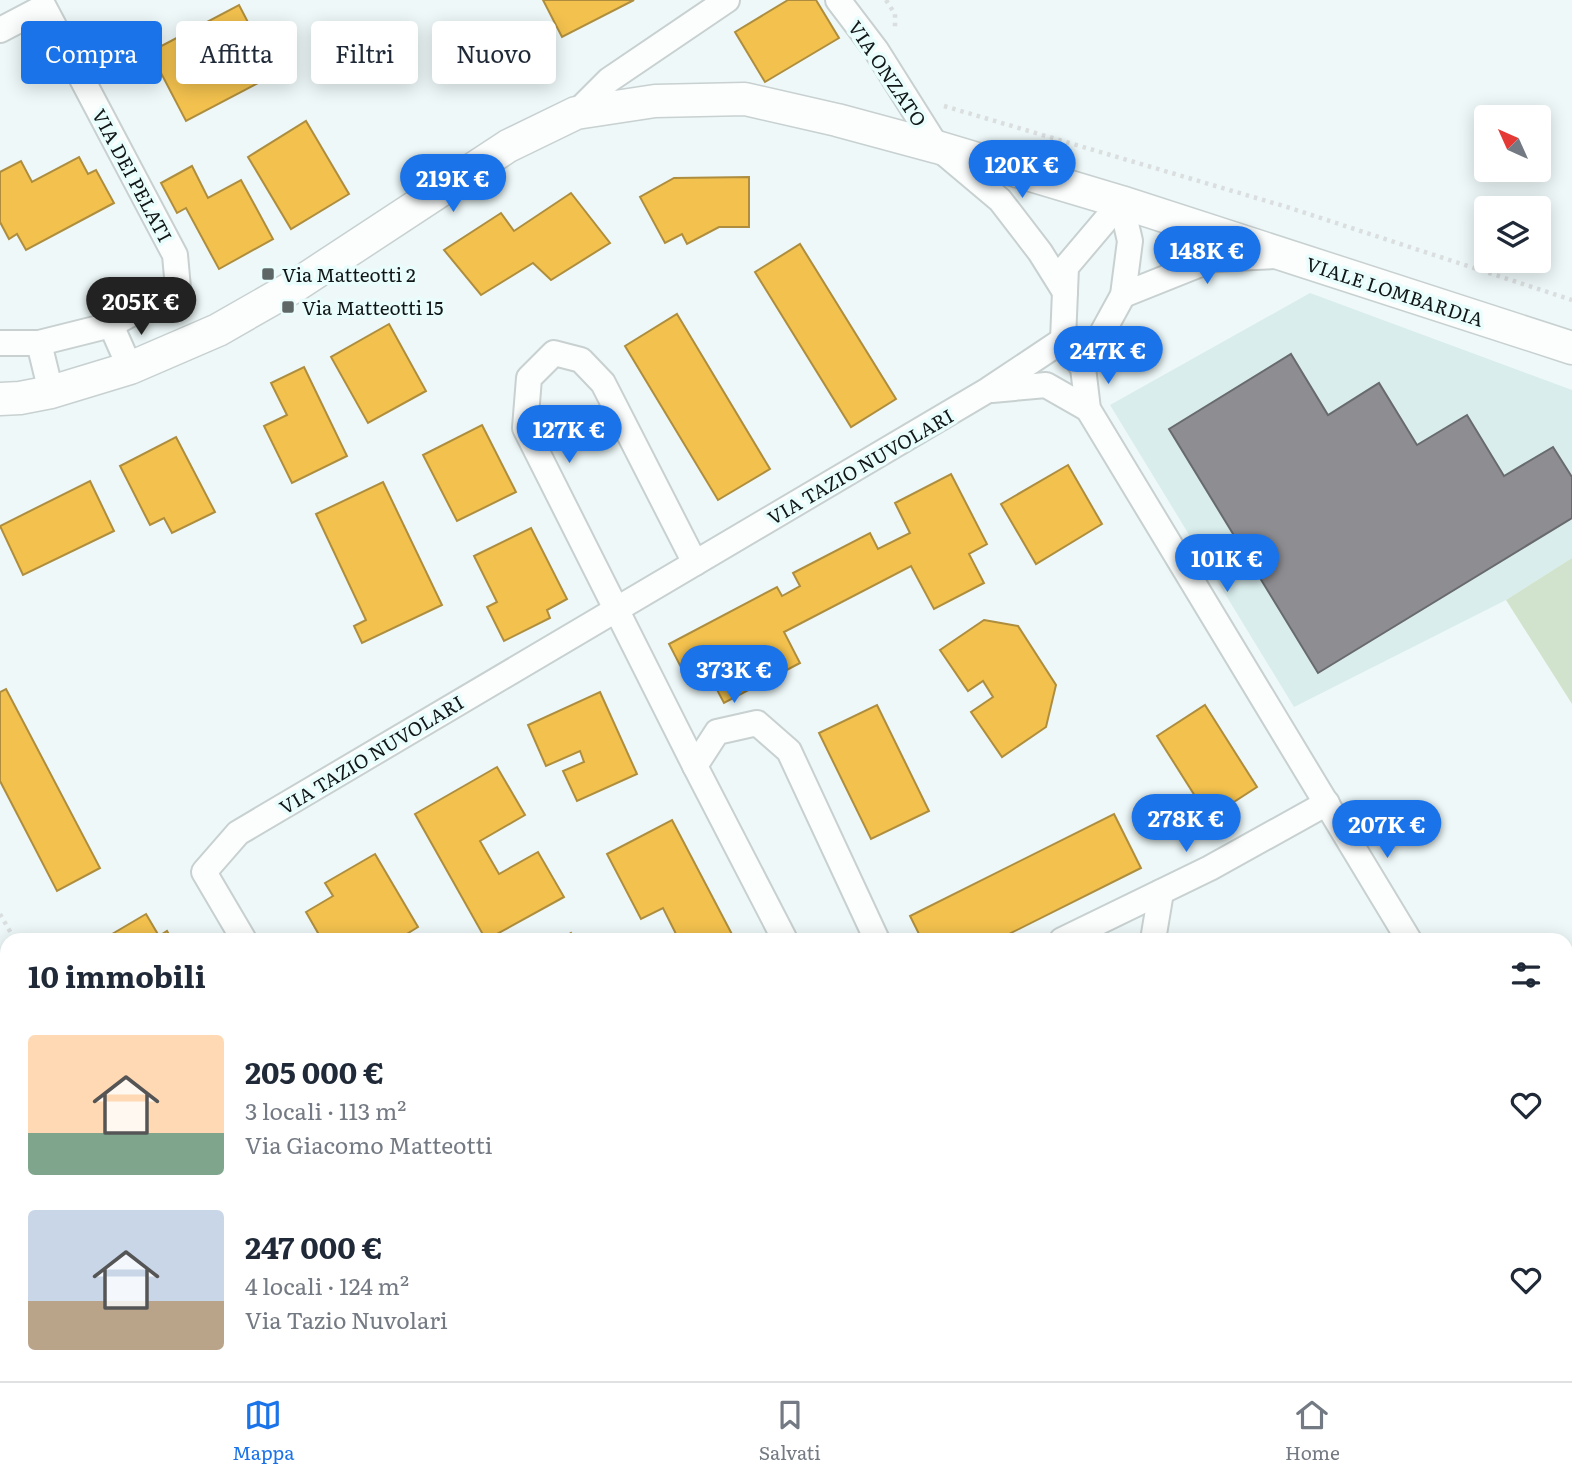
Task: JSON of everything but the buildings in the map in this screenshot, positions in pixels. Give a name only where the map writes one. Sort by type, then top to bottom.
[{"type":"street","points":[[576,113],[608,80],[727,0]]},
{"type":"street","name":"VIA ONZATO","points":[[838,0],[876,50],[937,147],[1000,200],[1040,252],[1065,292]]},
{"type":"street","name":"VIA DEI PELATI","points":[[0,30],[48,3],[175,255],[178,288],[111,325],[39,343],[0,343]]},
{"type":"street","name":"VIALE LOMBARDIA","points":[[0,398],[20,398],[51,392],[130,368],[218,330],[295,286],[508,146],[576,113],[655,101],[746,99],[837,120],[1121,202],[1572,348]]},
{"type":"street","points":[[1121,202],[1066,267],[1063,340],[1083,368],[1088,409],[1405,933]]},
{"type":"street","points":[[1083,368],[1123,295],[1130,241],[1121,202]]},
{"type":"street","points":[[1123,295],[1213,259],[1286,256]]},
{"type":"street","points":[[111,325],[130,368]]},
{"type":"street","name":"VIA TAZIO NUVOLARI","points":[[240,933],[204,872],[238,833],[988,390],[1063,340]]},
{"type":"street","points":[[39,343],[51,392]]},
{"type":"street","points":[[695,563],[603,383],[581,360],[554,353],[529,378],[525,428],[781,933]]},
{"type":"street","points":[[988,390],[1046,385],[1088,409]]},
{"type":"street","points":[[695,765],[717,732],[757,723],[789,751],[874,933]]},
{"type":"street","points":[[1076,933],[1210,867],[1327,803]]},
{"type":"street","points":[[1154,933],[1161,892]]},
{"type":"path","points":[[886,0],[895,14],[895,37]]},
{"type":"path","points":[[939,104],[1287,207],[1572,300]]},
{"type":"path","points":[[0,915],[11,933]]},
{"type":"shaded area","points":[[1310,293],[1572,390],[1572,558],[1506,600],[1294,707],[1110,405]]},
{"type":"green space","points":[[1572,558],[1572,704],[1506,600]]},
{"type":"place","name":"Via Matteotti 2","points":[[268,274]]},
{"type":"place","name":"Via Matteotti 15","points":[[288,307]]}]
